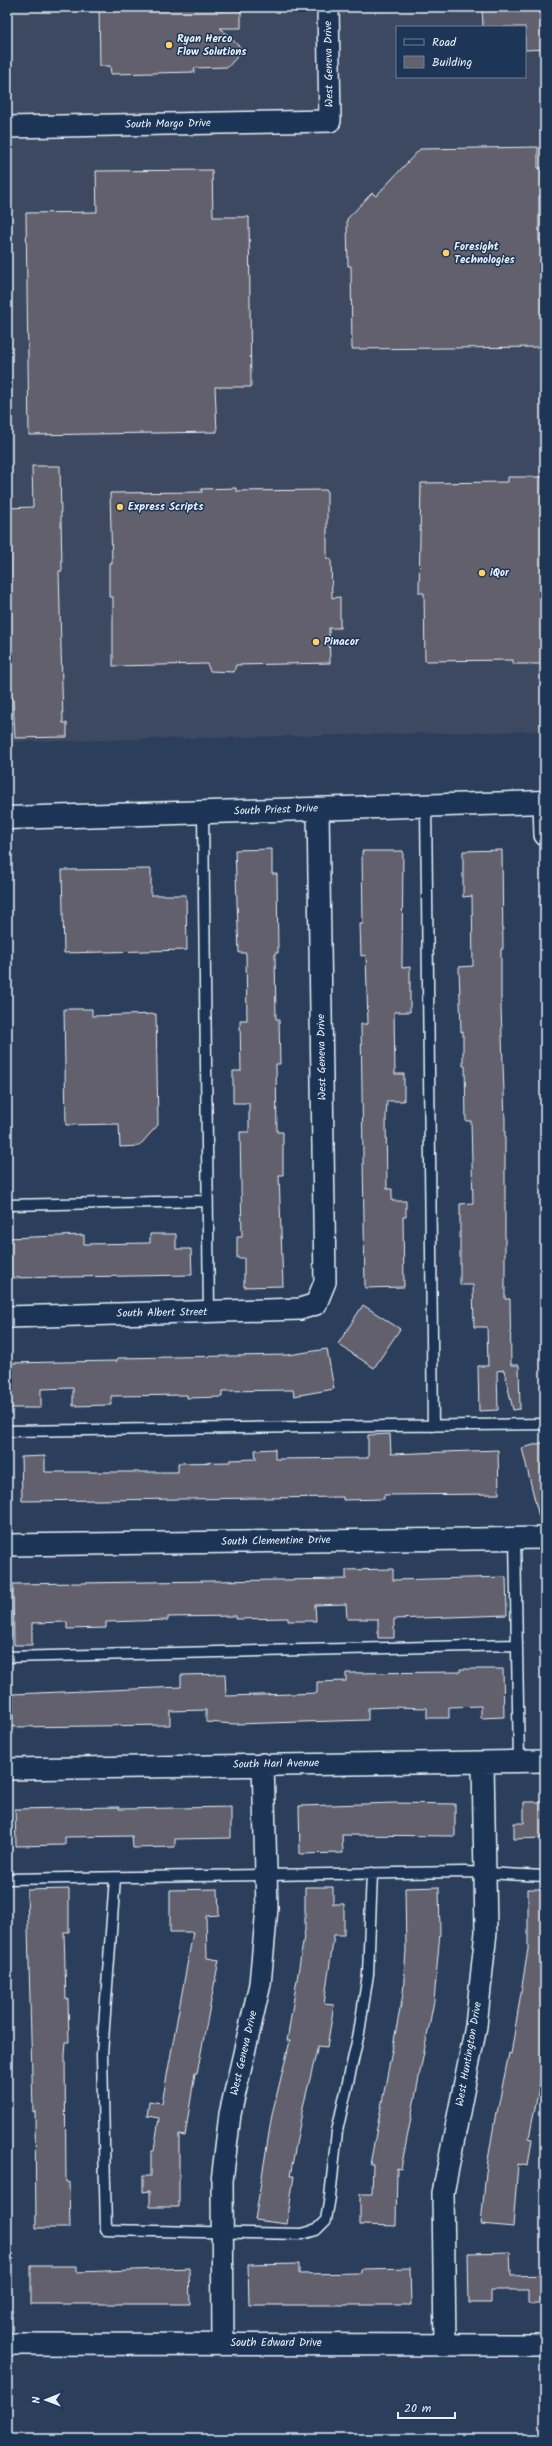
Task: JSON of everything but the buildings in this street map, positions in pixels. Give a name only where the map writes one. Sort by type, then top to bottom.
[{"type":"main road","name":"South Priest Drive","points":[[7,818],[545,802]]},
{"type":"street","name":"West Geneva Drive","points":[[328,7],[330,121]]},
{"type":"street","name":"South Margo Drive","points":[[7,127],[330,121]]},
{"type":"street","points":[[545,802],[545,835]]},
{"type":"street","name":"West Geneva Drive","points":[[316,1304],[325,1282],[318,809]]},
{"type":"street","name":"South Albert Street","points":[[7,1317],[300,1309],[316,1304]]},
{"type":"street","name":"South Clementine Drive","points":[[7,1545],[545,1538]]},
{"type":"street","name":"South Harl Avenue","points":[[7,1768],[545,1761]]},
{"type":"street","name":"West Huntington Drive","points":[[446,2343],[443,2193],[476,2026],[486,1932],[483,1763]]},
{"type":"street","name":"West Geneva Drive","points":[[223,2343],[222,2180],[230,2114],[260,1984],[267,1908],[262,1764]]},
{"type":"street","name":"South Edward Drive","points":[[7,2344],[446,2343],[545,2345]]},
{"type":"lane","points":[[426,806],[433,1426]]},
{"type":"lane","points":[[203,813],[209,1312]]},
{"type":"lane","points":[[7,1205],[207,1201]]},
{"type":"lane","points":[[7,1431],[545,1424]]},
{"type":"lane","points":[[515,1538],[519,1762]]},
{"type":"lane","points":[[7,1657],[517,1645]]},
{"type":"lane","points":[[7,1879],[485,1872],[545,1876]]},
{"type":"lane","points":[[115,1878],[102,2054],[106,2230],[302,2234],[316,2230],[326,2220],[337,2131],[360,2033],[368,1974],[372,1873]]},
{"type":"shaded area","points":[[7,7],[545,7],[545,731],[7,742]]},
{"type":"place","name":"Ryan Herco Flow Solutions","points":[[169,45]]},
{"type":"place","name":"Foresight Technologies","points":[[446,253]]},
{"type":"place","name":"Express Scripts","points":[[120,507]]},
{"type":"place","name":"iQor","points":[[482,573]]},
{"type":"place","name":"Pinacor","points":[[316,642]]}]
